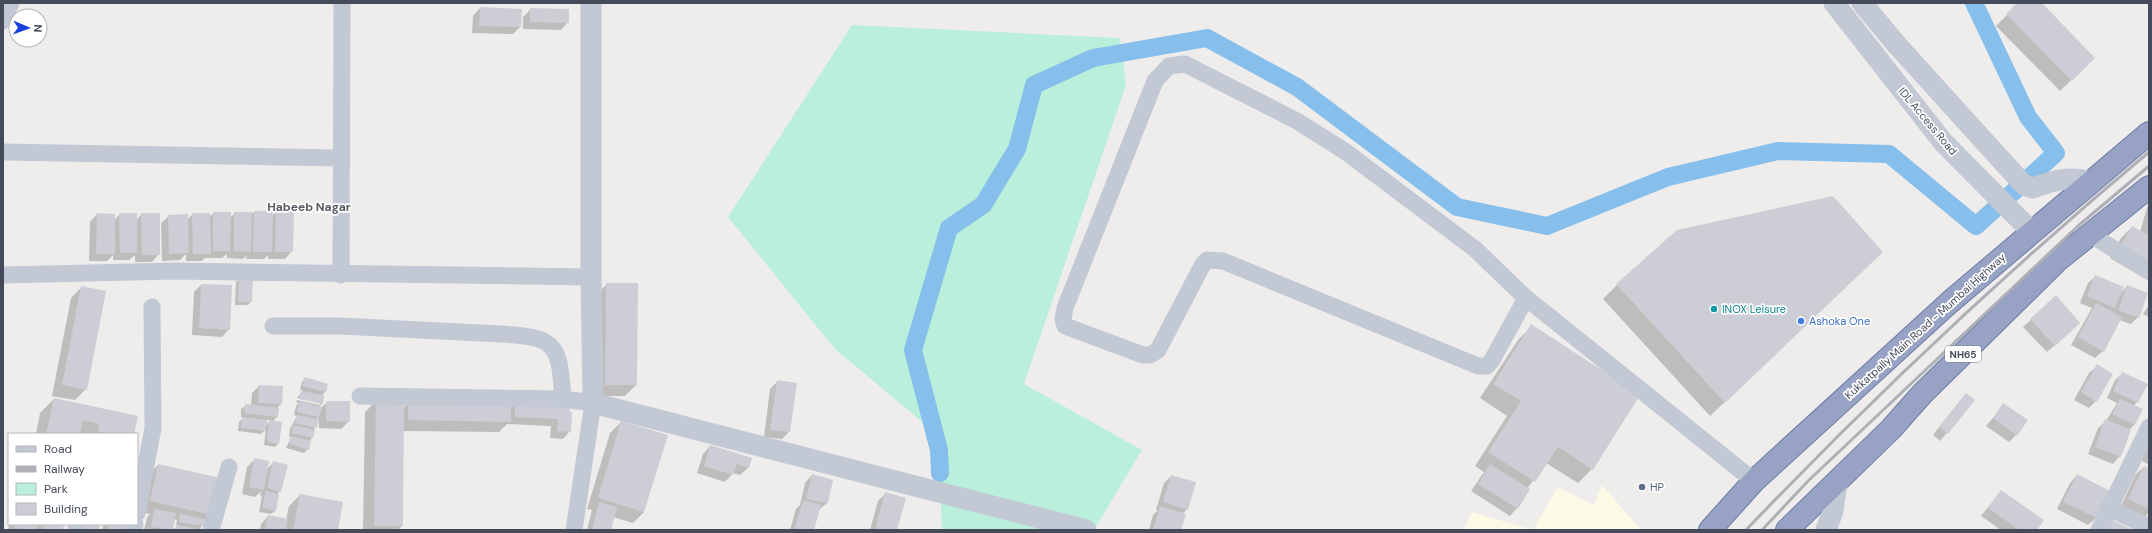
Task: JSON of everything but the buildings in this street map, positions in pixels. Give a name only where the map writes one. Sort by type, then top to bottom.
[{"type":"highway","name":"Kukkatpally Main Road - Mumbai Highway","points":[[1710,530],[1754,481],[1950,302],[2149,133]]},
{"type":"highway","name":"NH65","points":[[1788,530],[2058,260],[2149,188]]},
{"type":"street","points":[[3,21],[11,3]]},
{"type":"street","points":[[341,275],[340,158],[342,3]]},
{"type":"street","points":[[574,530],[593,404],[591,277],[591,3]]},
{"type":"street","name":"IDL Access Road","points":[[1834,3],[1940,138],[2031,232]]},
{"type":"street","points":[[1862,3],[1897,45],[1981,136],[2019,180],[2033,188],[2065,179],[2082,179],[2090,182]]},
{"type":"street","points":[[1526,298],[1492,360],[1487,366],[1478,366],[1222,261],[1207,260],[1158,350],[1150,355],[1143,355],[1065,326],[1063,319],[1065,308],[1155,81],[1169,66],[1185,64],[1296,121],[1346,152],[1475,249],[1526,298],[1754,481]]},
{"type":"street","points":[[1940,138],[1961,115]]},
{"type":"street","points":[[3,152],[340,158]]},
{"type":"street","points":[[2090,234],[2149,271]]},
{"type":"street","points":[[3,275],[176,271],[341,275],[591,277]]},
{"type":"street","points":[[138,508],[153,428],[152,307]]},
{"type":"street","points":[[273,326],[340,326],[524,335],[543,340],[551,344],[560,364],[563,399]]},
{"type":"street","points":[[360,396],[563,399],[593,404],[1086,530]]},
{"type":"street","points":[[2099,530],[2108,508],[2149,427]]},
{"type":"street","points":[[211,530],[229,467]]},
{"type":"street","points":[[1826,530],[1834,511],[1837,482]]},
{"type":"street","points":[[2108,508],[2149,527]]},
{"type":"shaded area","points":[[1602,485],[1641,530],[1533,530],[1558,487],[1594,505]]},
{"type":"shaded area","points":[[1472,512],[1533,530],[1464,530]]},
{"type":"green space","points":[[852,25],[1120,38],[1126,85],[1024,384],[1142,450],[1094,530],[942,530],[938,435],[835,349],[728,217]]},
{"type":"waterway","points":[[940,473],[939,450],[913,350],[949,228],[983,205],[1017,149],[1034,85],[1093,58],[1207,38],[1297,87],[1457,207],[1547,226],[1668,177],[1778,151],[1889,154],[1976,226],[2056,153],[2028,117],[1974,3]]},
{"type":"railway","points":[[1746,530],[1843,431],[1942,335],[2044,242],[2149,152]]},
{"type":"railway","points":[[1762,530],[1808,481],[2078,226],[2149,166]]},
{"type":"place","name":"INOX Leisure","points":[[1714,309]]},
{"type":"place","name":"Ashoka One","points":[[1801,321]]},
{"type":"place","name":"HP","points":[[1642,487]]},
{"type":"district","name":"Habeeb Nagar","points":[[309,207]]}]
